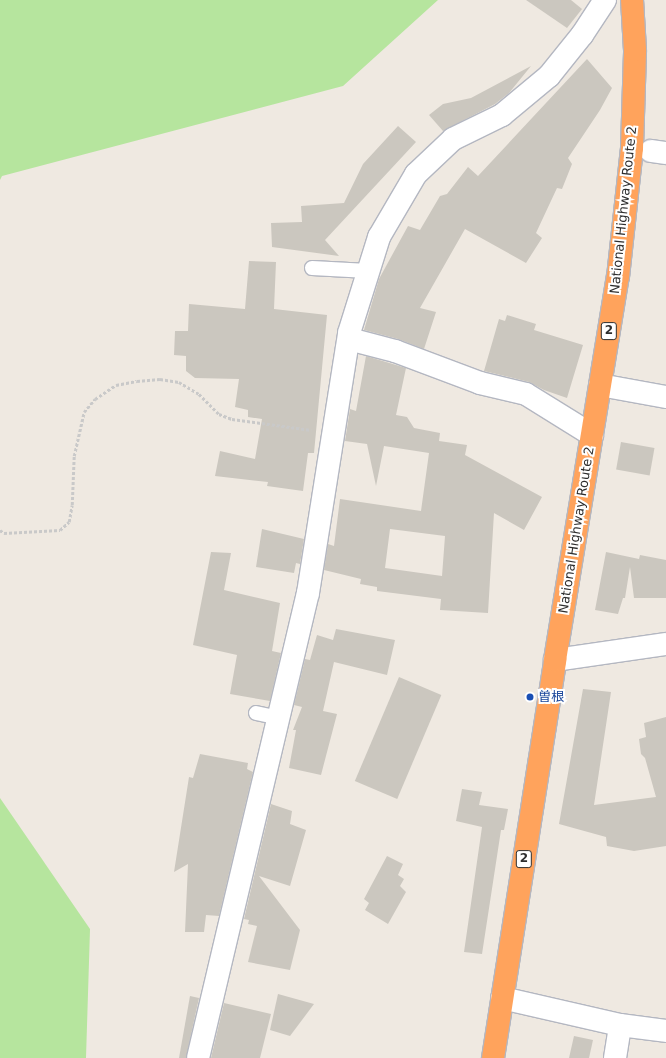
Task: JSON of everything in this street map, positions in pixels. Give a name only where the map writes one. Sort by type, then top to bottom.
[{"type":"highway","name":"National Highway Route 2","points":[[493,1058],[555,660],[618,277],[632,148],[634,50],[632,0]]},
{"type":"street","points":[[198,1058],[308,593],[349,339],[379,237],[416,174],[452,139],[502,116],[549,76],[582,35],[605,0]]},
{"type":"street","points":[[349,339],[395,350],[480,383],[526,394],[592,435]]},
{"type":"street","points":[[600,385],[666,397]]},
{"type":"street","points":[[555,660],[666,644]]},
{"type":"street","points":[[502,998],[620,1025],[666,1031]]},
{"type":"street","points":[[615,1058],[620,1025]]},
{"type":"lane","points":[[312,268],[368,271]]},
{"type":"lane","points":[[256,713],[279,718]]},
{"type":"path","points":[[0,530],[4,533],[60,530],[69,522],[72,505],[74,456],[84,412],[95,399],[116,386],[137,381],[160,379],[179,382],[199,394],[219,414],[232,419],[333,434]]},
{"type":"green space","points":[[0,0],[438,0],[343,86],[2,176],[0,180]]},
{"type":"green space","points":[[0,798],[90,929],[86,1058],[0,1058]]},
{"type":"building","points":[[526,0],[571,0],[582,9],[567,28]]},
{"type":"building","points":[[587,59],[612,88],[600,110],[568,158],[572,164],[562,189],[557,188],[536,233],[542,238],[526,263],[465,229],[420,308],[436,312],[424,349],[398,339],[364,330],[379,279],[408,226],[420,230],[440,196],[447,194],[468,167],[478,176]]},
{"type":"building","points":[[531,66],[509,93],[495,104],[443,131],[429,115],[443,104],[471,98]]},
{"type":"building","points":[[398,126],[416,142],[325,240],[339,256],[272,247],[271,223],[302,222],[301,206],[344,203],[363,164]]},
{"type":"building","points":[[249,261],[276,262],[274,309],[327,315],[314,453],[308,453],[303,491],[267,486],[268,482],[215,476],[220,451],[255,459],[262,419],[248,417],[248,410],[235,407],[239,379],[195,378],[186,371],[186,356],[174,355],[175,331],[188,331],[189,304],[245,309]]},
{"type":"building","points":[[507,315],[536,324],[534,330],[583,345],[567,398],[544,390],[529,382],[484,371],[499,319],[505,321]]},
{"type":"building","points":[[366,356],[406,368],[396,415],[407,417],[414,428],[440,433],[439,441],[467,445],[465,455],[542,497],[524,530],[494,513],[488,613],[440,610],[441,599],[377,591],[377,587],[360,584],[361,579],[324,570],[328,544],[334,546],[340,499],[421,511],[429,453],[384,446],[376,486],[367,444],[345,441],[350,409],[356,411]],"holes":[[[390,529],[445,536],[442,576],[385,568]]]},
{"type":"building","points":[[621,442],[654,448],[650,475],[616,470]]},
{"type":"building","points":[[262,529],[304,539],[300,564],[296,563],[294,573],[256,567]]},
{"type":"building","points":[[211,552],[231,553],[224,590],[280,603],[272,651],[281,653],[270,701],[230,694],[237,655],[193,645]]},
{"type":"building","points":[[606,552],[639,559],[640,555],[666,560],[666,598],[634,598],[630,567],[625,598],[623,598],[618,614],[595,610]]},
{"type":"building","points":[[336,629],[395,640],[387,675],[334,662],[323,711],[337,714],[321,775],[289,768],[296,730],[293,730],[302,707],[294,705],[305,659],[310,660],[317,635],[333,640]]},
{"type":"building","points":[[399,677],[441,695],[397,799],[355,781]]},
{"type":"building","points":[[583,689],[611,692],[594,805],[656,797],[645,758],[641,754],[639,739],[646,737],[644,723],[666,717],[666,846],[634,851],[607,846],[606,837],[559,824]]},
{"type":"building","points":[[200,754],[248,763],[247,769],[253,772],[219,916],[206,915],[204,932],[185,932],[188,864],[174,872],[189,777],[193,778]]},
{"type":"building","points":[[462,789],[482,792],[479,805],[508,809],[504,830],[501,830],[482,954],[464,952],[482,827],[456,821]]},
{"type":"building","points":[[271,804],[292,811],[290,824],[306,830],[290,886],[259,876],[300,930],[290,970],[248,962],[257,926],[248,924],[249,920],[244,919]]},
{"type":"building","points":[[387,856],[403,864],[398,875],[404,879],[400,886],[406,892],[388,924],[365,910],[369,903],[364,899]]},
{"type":"building","points":[[278,994],[314,1004],[290,1036],[270,1030]]},
{"type":"building","points":[[190,996],[199,998],[186,1058],[179,1058]]},
{"type":"building","points":[[224,1003],[271,1014],[260,1058],[211,1058]]},
{"type":"building","points":[[574,1036],[593,1040],[589,1058],[569,1058]]},
{"type":"place","name":"曽根","points":[[530,697]]}]
